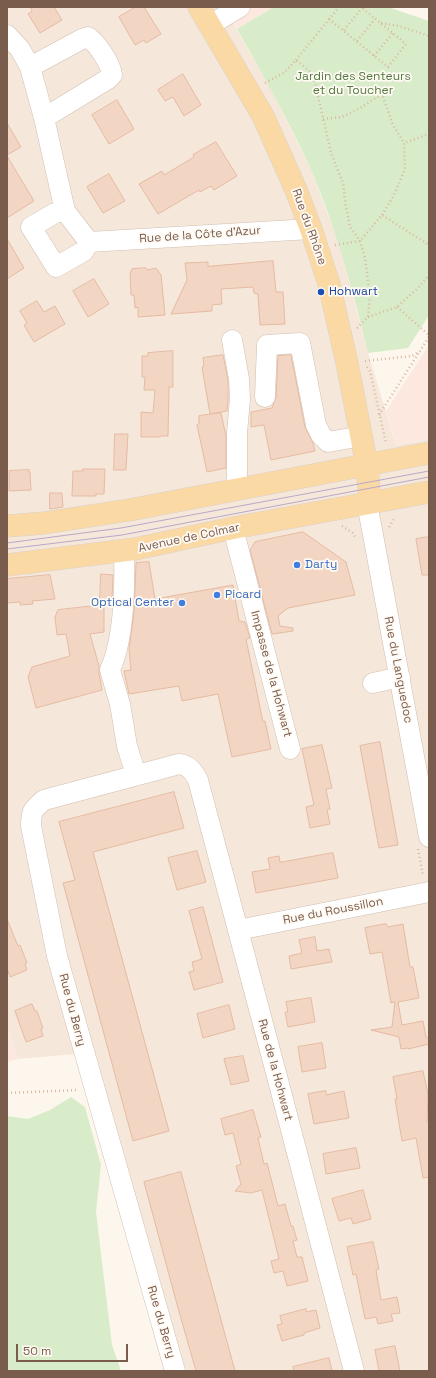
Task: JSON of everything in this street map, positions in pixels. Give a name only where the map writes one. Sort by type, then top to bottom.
[{"type":"main road","name":"Rue du Rhône","points":[[205,16],[263,116],[311,228],[329,284],[347,363],[367,466]]},
{"type":"main road","points":[[7,526],[44,523],[129,510],[429,453]]},
{"type":"main road","points":[[367,466],[370,503]]},
{"type":"main road","name":"Avenue de Colmar","points":[[7,564],[124,551],[233,528],[429,492]]},
{"type":"street","points":[[205,16],[240,7]]},
{"type":"street","points":[[7,36],[20,49],[30,67],[44,118],[65,212],[89,242],[84,251],[56,267],[31,227],[55,213],[65,212]]},
{"type":"street","points":[[30,67],[88,37],[94,40],[111,69],[112,75],[108,79],[44,118]]},
{"type":"street","name":"Rue de la Côte d'Azur","points":[[89,242],[311,228]]},
{"type":"street","points":[[232,340],[239,379],[240,399],[237,433],[237,490]]},
{"type":"street","points":[[265,397],[267,345],[300,342],[316,425],[321,435],[328,442],[362,436]]},
{"type":"street","name":"Rue du Languedoc","points":[[370,503],[373,535],[429,837]]},
{"type":"street","name":"Impasse de la Hohwart","points":[[233,528],[290,749]]},
{"type":"street","points":[[124,551],[121,621],[115,658],[110,670],[120,704],[127,746],[136,775]]},
{"type":"street","points":[[373,683],[400,677]]},
{"type":"street","name":"Rue du Berry","points":[[175,1371],[57,956],[31,826],[31,814],[36,806],[44,800],[136,775],[179,764],[186,765],[193,770]]},
{"type":"street","name":"Rue de la Hohwart","points":[[193,770],[198,780],[354,1371]]},
{"type":"street","name":"Rue du Roussillon","points":[[238,930],[429,892]]},
{"type":"path","points":[[265,83],[285,72],[339,7]]},
{"type":"path","points":[[329,19],[388,67],[406,44],[361,8],[344,30]]},
{"type":"path","points":[[357,41],[375,19]]},
{"type":"path","points":[[381,23],[399,26],[429,36]]},
{"type":"path","points":[[374,56],[393,33]]},
{"type":"path","points":[[296,60],[313,74],[331,153],[343,182],[350,227],[360,241],[365,258],[370,296],[368,317]]},
{"type":"path","points":[[323,118],[342,117],[382,94],[393,124],[404,143],[405,169],[394,195],[382,215],[360,241],[335,245]]},
{"type":"path","points":[[404,143],[429,134]]},
{"type":"path","points":[[382,215],[429,245]]},
{"type":"path","points":[[357,328],[368,317],[397,307],[418,288],[429,275]]},
{"type":"path","points":[[362,436],[384,410],[429,336],[397,307]]},
{"type":"path","points":[[347,363],[412,356],[420,351]]},
{"type":"path","points":[[7,1093],[94,1090]]},
{"type":"shaded area","points":[[7,7],[224,7],[274,95],[311,170],[339,244],[368,353],[396,445],[429,439],[429,1371],[164,1371],[76,1054],[18,1059],[7,1027]]},
{"type":"shaded area","points":[[224,7],[274,7],[237,29]]},
{"type":"shaded area","points":[[429,345],[429,439],[396,445],[386,411]]},
{"type":"shaded area","points":[[7,1027],[18,1059],[7,1062]]},
{"type":"green space","name":"Jardin des Senteurs et du Toucher","points":[[274,7],[388,7],[429,21],[429,315],[408,348],[368,353],[343,260],[320,192],[303,152],[285,116],[237,29]]},
{"type":"green space","points":[[71,1097],[85,1107],[101,1165],[96,1212],[112,1345],[121,1371],[7,1371],[7,1116],[28,1119],[50,1110]]},
{"type":"building","points":[[30,7],[54,7],[62,20],[40,33],[28,14],[32,11]]},
{"type":"building","points":[[136,7],[144,7],[161,34],[146,43],[144,40],[135,45],[119,17]]},
{"type":"building","points":[[183,74],[201,105],[184,116],[173,97],[165,101],[158,90]]},
{"type":"building","points":[[117,100],[134,129],[109,144],[92,115]]},
{"type":"building","points":[[7,123],[21,147],[7,155]]},
{"type":"building","points":[[216,142],[237,176],[214,190],[211,186],[200,192],[199,190],[158,214],[139,184],[162,171],[164,175],[194,157],[193,155]]},
{"type":"building","points":[[7,156],[34,201],[7,218]]},
{"type":"building","points":[[109,174],[125,201],[103,213],[87,187]]},
{"type":"building","points":[[7,239],[24,268],[7,279]]},
{"type":"building","points":[[273,261],[276,292],[283,292],[285,324],[260,325],[258,294],[254,293],[253,287],[221,289],[222,304],[212,305],[212,311],[171,314],[187,280],[185,263],[208,262],[208,266]]},
{"type":"building","points":[[146,268],[148,270],[156,268],[161,275],[165,315],[138,317],[138,307],[135,308],[134,295],[131,295],[130,274],[132,269]]},
{"type":"building","points":[[94,279],[109,304],[88,317],[73,291]]},
{"type":"building","points":[[37,301],[44,312],[55,306],[65,324],[34,342],[24,325],[27,323],[20,311]]},
{"type":"building","points":[[173,351],[173,387],[169,387],[168,436],[141,437],[141,412],[153,413],[155,390],[144,390],[145,377],[142,377],[142,356],[148,356],[148,353]]},
{"type":"building","points":[[223,355],[228,380],[227,411],[210,414],[202,367],[204,366],[203,358]]},
{"type":"building","points":[[291,355],[305,427],[313,443],[315,451],[271,460],[264,425],[251,427],[251,412],[272,408],[276,397],[278,356]]},
{"type":"building","points":[[221,413],[226,436],[226,468],[207,472],[197,425],[199,423],[199,416]]},
{"type":"building","points":[[115,434],[128,434],[126,470],[114,470]]},
{"type":"building","points":[[83,469],[105,469],[104,494],[96,494],[96,496],[72,496],[73,471],[82,471]]},
{"type":"building","points":[[29,470],[31,490],[9,491],[9,471]]},
{"type":"building","points":[[50,493],[62,493],[63,507],[50,509]]},
{"type":"building","points":[[303,532],[346,562],[355,595],[288,608],[278,616],[280,626],[293,628],[293,631],[272,634],[250,550],[255,542]]},
{"type":"building","points":[[429,537],[429,575],[422,575],[416,539]]},
{"type":"building","points":[[149,562],[155,599],[233,585],[239,621],[245,622],[250,638],[246,639],[263,722],[265,721],[271,749],[232,757],[218,694],[182,701],[179,686],[129,694],[124,671],[131,670],[129,649],[134,612],[136,563]]},
{"type":"building","points":[[101,574],[113,575],[112,600],[100,601]]},
{"type":"building","points":[[50,575],[55,599],[32,601],[33,604],[20,605],[20,602],[7,603],[7,579]]},
{"type":"building","points":[[104,605],[104,632],[90,634],[99,666],[102,690],[36,708],[28,677],[32,667],[70,656],[66,634],[57,635],[55,617],[58,610]]},
{"type":"building","points":[[380,742],[398,845],[379,848],[360,746]]},
{"type":"building","points":[[322,745],[332,788],[326,789],[330,809],[327,810],[330,824],[310,828],[306,807],[314,805],[302,749]]},
{"type":"building","points":[[174,792],[184,828],[93,852],[169,1131],[133,1141],[63,883],[75,880],[59,822]]},
{"type":"building","points":[[197,851],[206,882],[177,890],[168,858]]},
{"type":"building","points":[[333,853],[338,878],[256,893],[252,872],[270,869],[268,858],[279,856],[280,862]]},
{"type":"building","points":[[203,907],[223,982],[194,990],[189,972],[194,971],[192,962],[202,959],[189,911]]},
{"type":"building","points":[[7,919],[27,963],[25,963],[27,970],[10,977],[7,968]]},
{"type":"building","points":[[386,924],[388,927],[403,924],[410,967],[413,967],[419,998],[398,1002],[402,1025],[423,1021],[426,1037],[429,1039],[429,1044],[408,1049],[401,1049],[399,1037],[371,1030],[392,1027],[395,1002],[391,1003],[382,952],[370,954],[365,928]]},
{"type":"building","points":[[315,937],[317,951],[329,949],[332,962],[291,969],[289,956],[302,953],[299,940]]},
{"type":"building","points":[[311,998],[315,1022],[288,1027],[285,1012],[288,1012],[286,1002]]},
{"type":"building","points":[[32,1004],[35,1011],[37,1011],[43,1028],[41,1029],[43,1036],[26,1042],[15,1011]]},
{"type":"building","points":[[229,1005],[235,1029],[203,1038],[197,1014]]},
{"type":"building","points":[[322,1043],[326,1068],[302,1072],[298,1047]]},
{"type":"building","points":[[243,1056],[249,1081],[231,1085],[224,1059]]},
{"type":"building","points":[[423,1071],[428,1094],[427,1122],[429,1122],[429,1177],[423,1178],[416,1138],[402,1141],[393,1077]]},
{"type":"building","points":[[326,1091],[326,1095],[344,1091],[349,1118],[314,1124],[308,1094]]},
{"type":"building","points":[[253,1110],[261,1137],[258,1138],[264,1164],[267,1163],[278,1206],[285,1204],[291,1226],[293,1226],[297,1240],[293,1241],[297,1257],[302,1257],[308,1281],[287,1286],[283,1271],[274,1273],[271,1261],[279,1259],[262,1190],[251,1193],[235,1191],[241,1184],[236,1166],[241,1164],[233,1133],[225,1135],[221,1119]]},
{"type":"building","points":[[356,1148],[360,1168],[326,1174],[323,1154]]},
{"type":"building","points":[[181,1172],[235,1371],[196,1371],[178,1308],[144,1182]]},
{"type":"building","points":[[363,1190],[371,1219],[353,1224],[351,1218],[339,1221],[332,1199]]},
{"type":"building","points":[[373,1242],[379,1269],[376,1270],[381,1300],[397,1297],[400,1313],[391,1314],[393,1321],[378,1324],[376,1317],[365,1319],[356,1274],[353,1275],[347,1247]]},
{"type":"building","points":[[306,1309],[306,1312],[316,1310],[320,1328],[304,1333],[304,1335],[282,1341],[277,1325],[282,1324],[280,1316]]},
{"type":"building","points":[[395,1346],[400,1371],[379,1371],[375,1350]]},
{"type":"building","points":[[329,1358],[332,1371],[294,1371],[293,1367]]},
{"type":"tram line","points":[[7,543],[121,528],[429,471]]},
{"type":"tram line","points":[[7,549],[122,535],[429,477]]},
{"type":"place","name":"Hohwart","points":[[321,292]]},
{"type":"place","name":"Darty","points":[[297,565]]},
{"type":"place","name":"Picard","points":[[217,595]]},
{"type":"place","name":"Optical Center","points":[[182,603]]}]
